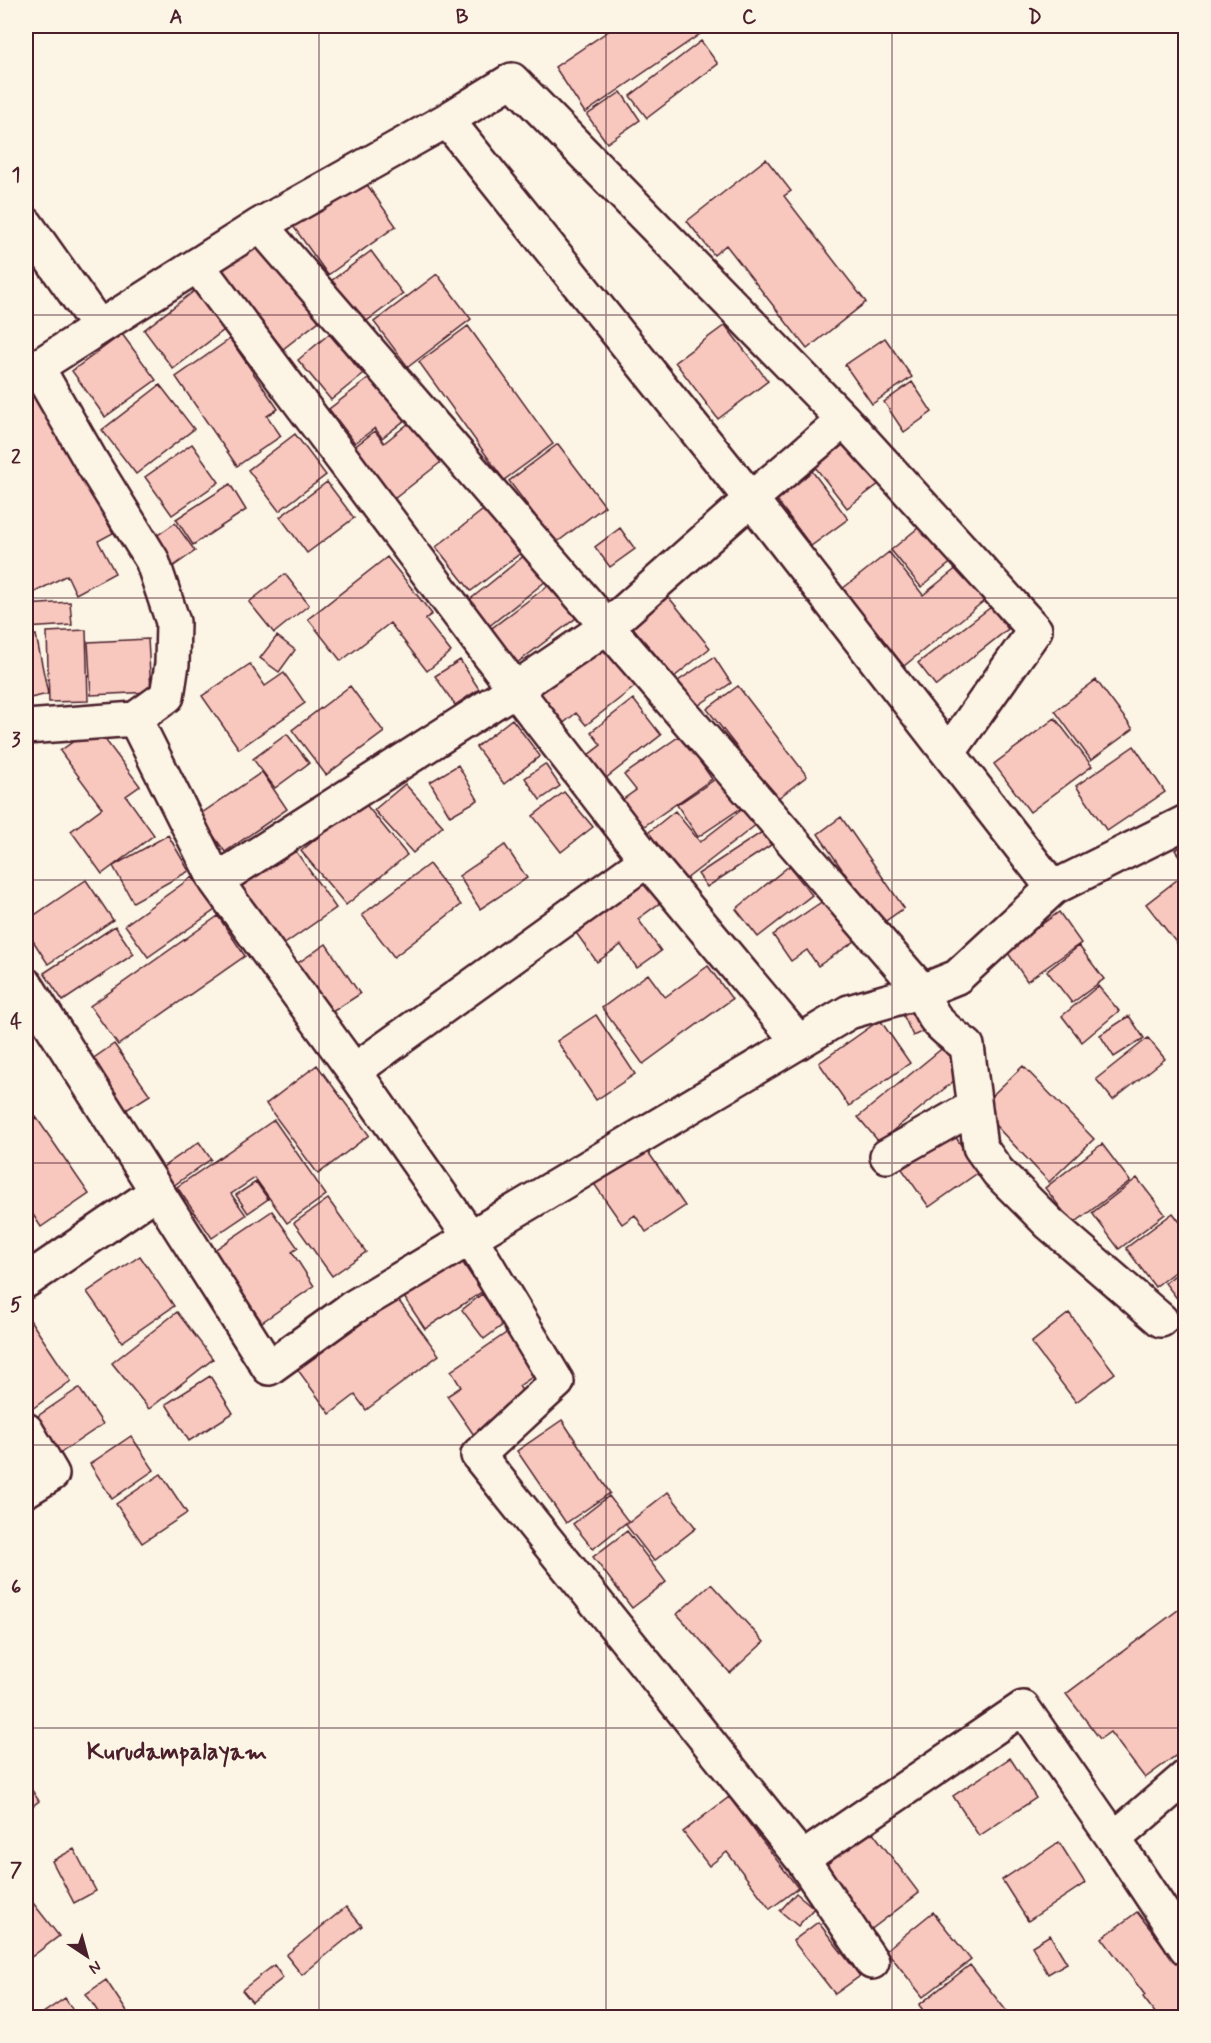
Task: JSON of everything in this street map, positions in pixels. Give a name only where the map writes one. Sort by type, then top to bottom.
[{"type":"street","points":[[26,728],[135,719],[167,696],[172,664],[173,622],[152,560],[31,370],[260,225],[447,120],[512,80],[843,420],[1035,630],[949,752]]},
{"type":"street","points":[[447,120],[751,499],[1053,888]]},
{"type":"street","points":[[26,224],[99,327]]},
{"type":"street","points":[[260,225],[922,991],[939,1025],[967,1046],[980,1147],[998,1173],[1050,1224],[1161,1320]]},
{"type":"street","points":[[197,265],[647,860],[799,1042]]},
{"type":"street","points":[[216,881],[608,626],[843,420]]},
{"type":"street","points":[[135,719],[216,881],[354,1071],[470,1237],[557,1382],[478,1455],[802,1859],[872,1962]]},
{"type":"street","points":[[26,985],[269,1368],[352,1308],[849,1012],[922,991],[957,977],[1053,888],[1185,822]]},
{"type":"street","points":[[354,1071],[647,860]]},
{"type":"street","points":[[887,1156],[974,1107]]},
{"type":"street","points":[[26,1281],[156,1192]]},
{"type":"street","points":[[26,1430],[52,1474],[26,1490]]},
{"type":"street","points":[[802,1859],[1023,1708],[1114,1839],[1185,1948]]},
{"type":"street","points":[[1114,1839],[1185,1777]]},
{"type":"building","points":[[616,26],[694,26],[700,34],[585,113],[555,67]]},
{"type":"building","points":[[701,41],[718,64],[647,118],[630,96]]},
{"type":"building","points":[[621,92],[640,120],[607,143],[587,115]]},
{"type":"building","points":[[766,159],[791,191],[784,196],[866,302],[807,349],[726,245],[714,255],[687,221]]},
{"type":"building","points":[[361,176],[396,226],[328,275],[293,226]]},
{"type":"building","points":[[258,243],[319,321],[283,349],[222,271]]},
{"type":"building","points":[[371,251],[403,294],[364,323],[331,281]]},
{"type":"building","points":[[437,274],[471,319],[408,367],[374,322]]},
{"type":"building","points":[[198,288],[228,327],[173,369],[144,330]]},
{"type":"building","points":[[725,325],[768,381],[718,419],[675,362]]},
{"type":"building","points":[[468,326],[553,444],[504,480],[419,362]]},
{"type":"building","points":[[122,334],[156,380],[105,417],[72,371]]},
{"type":"building","points":[[329,334],[363,374],[331,400],[298,360]]},
{"type":"building","points":[[885,338],[912,377],[872,404],[845,365]]},
{"type":"building","points":[[230,339],[278,409],[267,416],[281,436],[237,466],[176,377]]},
{"type":"building","points":[[372,376],[405,420],[382,438],[375,428],[355,443],[329,409]]},
{"type":"building","points":[[31,380],[113,533],[98,541],[115,573],[76,594],[67,575],[26,597],[26,383]]},
{"type":"building","points":[[912,382],[932,412],[904,432],[884,402]]},
{"type":"building","points":[[160,385],[194,429],[136,474],[102,430]]},
{"type":"building","points":[[409,423],[441,462],[394,499],[353,448],[375,431],[384,443]]},
{"type":"building","points":[[295,434],[326,475],[279,511],[248,470]]},
{"type":"building","points":[[848,441],[880,483],[847,508],[815,467]]},
{"type":"building","points":[[192,444],[219,482],[172,515],[145,477]]},
{"type":"building","points":[[558,444],[605,506],[556,543],[509,481]]},
{"type":"building","points":[[809,467],[848,519],[811,546],[773,495]]},
{"type":"building","points":[[327,482],[354,518],[307,553],[280,517]]},
{"type":"building","points":[[230,484],[246,510],[193,545],[176,519]]},
{"type":"building","points":[[487,507],[522,552],[471,591],[436,547]]},
{"type":"building","points":[[929,519],[959,556],[921,587],[891,550]]},
{"type":"building","points":[[175,523],[195,551],[168,570],[148,542]]},
{"type":"building","points":[[620,528],[635,549],[610,567],[595,547]]},
{"type":"building","points":[[889,552],[923,595],[958,567],[984,601],[904,666],[842,589]]},
{"type":"building","points":[[525,555],[546,581],[488,627],[468,601]]},
{"type":"building","points":[[387,557],[432,614],[425,619],[451,652],[427,671],[390,623],[341,661],[308,619]]},
{"type":"building","points":[[285,574],[309,605],[274,633],[249,602]]},
{"type":"building","points":[[550,584],[576,618],[513,666],[488,631]]},
{"type":"building","points":[[662,589],[710,648],[674,677],[626,619]]},
{"type":"building","points":[[70,602],[72,625],[26,628],[26,605]]},
{"type":"building","points":[[991,607],[1008,629],[936,686],[918,663]]},
{"type":"building","points":[[86,630],[88,701],[49,702],[47,632]]},
{"type":"building","points":[[36,635],[48,694],[26,699],[26,637]]},
{"type":"building","points":[[277,636],[295,650],[279,672],[260,658]]},
{"type":"building","points":[[148,639],[151,692],[91,695],[88,642]]},
{"type":"building","points":[[601,640],[637,685],[586,725],[576,713],[560,726],[533,693]]},
{"type":"building","points":[[714,657],[731,683],[696,707],[678,681]]},
{"type":"building","points":[[460,660],[479,689],[455,705],[435,676]]},
{"type":"building","points":[[250,664],[265,686],[284,673],[305,703],[239,749],[202,696]]},
{"type":"building","points":[[1096,680],[1133,729],[1091,760],[1055,711]]},
{"type":"building","points":[[350,686],[384,732],[326,775],[292,730]]},
{"type":"building","points":[[738,686],[807,776],[777,799],[707,709]]},
{"type":"building","points":[[633,699],[661,735],[601,782],[583,759],[601,745],[591,732]]},
{"type":"building","points":[[1055,718],[1092,766],[1030,812],[994,764]]},
{"type":"building","points":[[512,719],[540,756],[504,784],[476,747]]},
{"type":"building","points":[[95,726],[140,786],[126,796],[154,835],[102,874],[71,831],[102,808],[60,751]]},
{"type":"building","points":[[287,734],[309,763],[275,788],[253,759]]},
{"type":"building","points":[[681,735],[712,779],[637,831],[618,803],[636,790],[624,775]]},
{"type":"building","points":[[1134,746],[1165,792],[1107,831],[1076,786]]},
{"type":"building","points":[[545,764],[560,786],[540,800],[525,778]]},
{"type":"building","points":[[458,765],[478,800],[450,816],[430,782]]},
{"type":"building","points":[[262,772],[287,809],[225,852],[199,815]]},
{"type":"building","points":[[720,776],[741,808],[698,837],[677,805]]},
{"type":"building","points":[[405,784],[443,826],[413,853],[374,810]]},
{"type":"building","points":[[564,792],[593,827],[561,852],[533,816]]},
{"type":"building","points":[[363,801],[407,855],[346,905],[301,851]]},
{"type":"building","points":[[744,808],[757,824],[681,883],[644,836],[675,811],[700,842]]},
{"type":"building","points":[[841,817],[904,908],[880,925],[818,834]]},
{"type":"building","points":[[762,832],[771,845],[707,887],[698,874]]},
{"type":"building","points":[[168,835],[189,871],[133,902],[113,866]]},
{"type":"building","points":[[1186,844],[1186,866],[1175,850]]},
{"type":"building","points":[[505,845],[527,878],[480,909],[459,876]]},
{"type":"building","points":[[295,850],[336,908],[276,950],[235,891]]},
{"type":"building","points":[[429,864],[461,905],[394,957],[362,915]]},
{"type":"building","points":[[789,866],[812,895],[758,937],[736,909]]},
{"type":"building","points":[[647,868],[668,897],[638,919],[661,951],[637,968],[621,945],[597,962],[569,923]]},
{"type":"building","points":[[1182,876],[1186,881],[1186,955],[1146,904]]},
{"type":"building","points":[[192,877],[215,910],[148,957],[125,925]]},
{"type":"building","points":[[86,880],[113,920],[48,964],[26,930],[26,921]]},
{"type":"building","points":[[829,897],[858,939],[818,966],[807,950],[791,961],[773,935]]},
{"type":"building","points":[[1059,912],[1081,943],[1027,981],[1006,950]]},
{"type":"building","points":[[218,916],[245,956],[118,1045],[90,1006]]},
{"type":"building","points":[[115,926],[134,954],[63,1001],[44,973]]},
{"type":"building","points":[[326,944],[360,994],[326,1016],[292,967]]},
{"type":"building","points":[[1079,946],[1104,979],[1072,1003],[1047,971]]},
{"type":"building","points":[[708,966],[732,999],[643,1064],[602,1008],[648,974],[665,997]]},
{"type":"building","points":[[1098,986],[1119,1011],[1082,1042],[1062,1016]]},
{"type":"building","points":[[921,998],[934,1026],[913,1036],[900,1008]]},
{"type":"building","points":[[596,1015],[635,1074],[596,1100],[557,1041]]},
{"type":"building","points":[[1129,1016],[1144,1038],[1114,1057],[1100,1035]]},
{"type":"building","points":[[880,1020],[910,1063],[849,1106],[819,1063]]},
{"type":"building","points":[[1148,1038],[1165,1059],[1113,1100],[1096,1079]]},
{"type":"building","points":[[114,1044],[150,1095],[123,1112],[88,1062]]},
{"type":"building","points":[[945,1046],[966,1071],[879,1142],[858,1117]]},
{"type":"building","points":[[317,1065],[369,1135],[318,1174],[266,1104]]},
{"type":"building","points":[[1023,1066],[1094,1139],[1049,1182],[979,1108]]},
{"type":"building","points":[[36,1117],[89,1194],[41,1227],[26,1204],[26,1125]]},
{"type":"building","points":[[274,1120],[326,1195],[287,1223],[255,1178],[231,1194],[246,1215],[212,1238],[177,1187]]},
{"type":"building","points":[[953,1133],[979,1172],[929,1207],[902,1169]]},
{"type":"building","points":[[640,1140],[685,1206],[646,1232],[635,1215],[622,1224],[588,1175]]},
{"type":"building","points":[[199,1142],[211,1159],[173,1186],[160,1169]]},
{"type":"building","points":[[1102,1144],[1130,1181],[1073,1224],[1045,1188]]},
{"type":"building","points":[[1137,1178],[1165,1214],[1119,1249],[1092,1213]]},
{"type":"building","points":[[256,1182],[268,1199],[248,1213],[236,1195]]},
{"type":"building","points":[[328,1199],[366,1252],[332,1276],[294,1223]]},
{"type":"building","points":[[272,1211],[298,1248],[292,1252],[314,1286],[262,1322],[213,1251]]},
{"type":"building","points":[[1173,1213],[1186,1230],[1186,1263],[1155,1287],[1126,1248]]},
{"type":"building","points":[[457,1254],[482,1292],[425,1329],[400,1291]]},
{"type":"building","points":[[140,1256],[174,1306],[122,1342],[87,1292]]},
{"type":"building","points":[[1186,1267],[1186,1310],[1165,1283]]},
{"type":"building","points":[[393,1293],[439,1355],[366,1410],[355,1395],[330,1414],[295,1366]]},
{"type":"building","points":[[482,1294],[504,1324],[484,1339],[462,1310]]},
{"type":"building","points":[[177,1312],[213,1359],[149,1409],[112,1363]]},
{"type":"building","points":[[1069,1313],[1115,1373],[1076,1402],[1031,1343]]},
{"type":"building","points":[[26,1314],[71,1381],[32,1409],[26,1400]]},
{"type":"building","points":[[512,1329],[541,1371],[519,1386],[529,1402],[476,1438],[447,1396],[461,1387],[451,1371]]},
{"type":"building","points":[[210,1376],[233,1413],[189,1441],[166,1404]]},
{"type":"building","points":[[79,1388],[103,1424],[56,1456],[32,1420]]},
{"type":"building","points":[[562,1420],[610,1493],[566,1523],[517,1451]]},
{"type":"building","points":[[131,1436],[154,1470],[112,1499],[90,1464]]},
{"type":"building","points":[[161,1474],[187,1513],[142,1543],[116,1504]]},
{"type":"building","points":[[668,1492],[696,1528],[654,1561],[626,1525]]},
{"type":"building","points":[[609,1496],[628,1521],[593,1549],[573,1524]]},
{"type":"building","points":[[627,1531],[666,1582],[632,1608],[593,1557]]},
{"type":"building","points":[[711,1584],[764,1642],[730,1673],[677,1614]]},
{"type":"building","points":[[1186,1604],[1186,1748],[1145,1778],[1110,1732],[1100,1739],[1066,1694]]},
{"type":"building","points":[[1010,1758],[1036,1798],[979,1836],[953,1796]]},
{"type":"building","points":[[26,1781],[39,1801],[26,1811]]},
{"type":"building","points":[[729,1797],[798,1888],[770,1909],[727,1852],[709,1866],[683,1832]]},
{"type":"building","points":[[868,1826],[919,1893],[869,1931],[818,1864]]},
{"type":"building","points":[[1059,1842],[1085,1883],[1028,1921],[1002,1880]]},
{"type":"building","points":[[74,1849],[96,1891],[74,1903],[52,1861]]},
{"type":"building","points":[[796,1893],[814,1908],[798,1926],[780,1911]]},
{"type":"building","points":[[26,1894],[59,1936],[26,1961]]},
{"type":"building","points":[[346,1907],[362,1926],[302,1975],[286,1955]]},
{"type":"building","points":[[933,1912],[971,1960],[923,1997],[886,1950]]},
{"type":"building","points":[[1137,1912],[1186,1975],[1186,2010],[1176,2018],[1159,2018],[1143,1997],[1145,1995],[1102,1938]]},
{"type":"building","points":[[818,1922],[860,1976],[835,1994],[793,1941]]},
{"type":"building","points":[[1050,1935],[1067,1963],[1048,1974],[1032,1946]]},
{"type":"building","points":[[274,1965],[283,1978],[252,2002],[242,1990]]},
{"type":"building","points":[[970,1965],[1012,2018],[929,2018],[919,2005]]},
{"type":"building","points":[[106,1980],[131,2018],[102,2018],[86,1994]]},
{"type":"building","points":[[65,1998],[78,2018],[36,2018]]},
{"type":"district","name":"Kurudampalayam","points":[[177,1752]]}]
